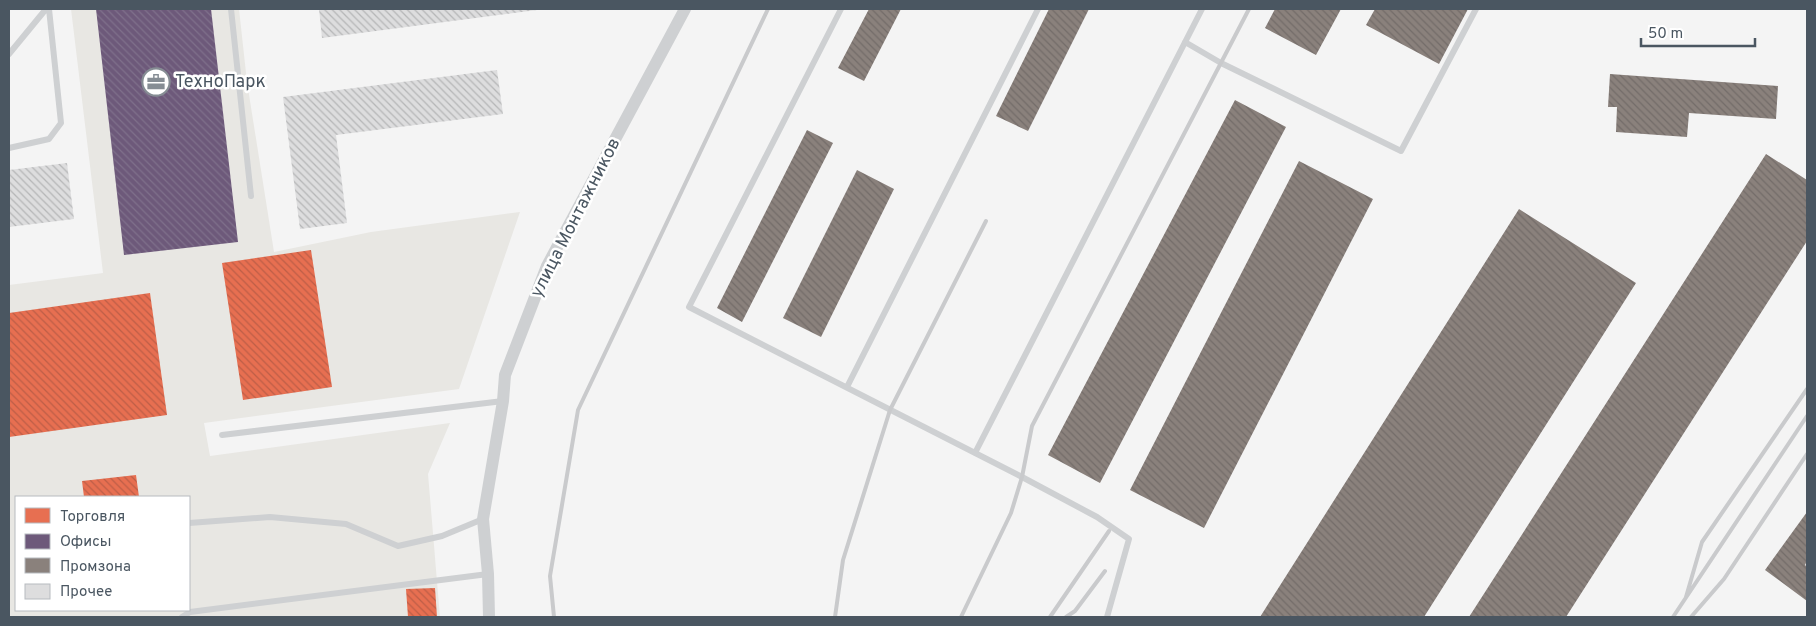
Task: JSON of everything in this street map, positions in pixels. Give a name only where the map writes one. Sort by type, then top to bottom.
[{"type":"street","name":"улица Монтажников","points":[[489,617],[488,574],[483,520],[503,401],[505,374],[547,266],[685,9]]},
{"type":"lane","points":[[9,54],[48,9]]},
{"type":"lane","points":[[9,148],[49,139],[61,123],[48,9]]},
{"type":"lane","points":[[231,9],[251,196]]},
{"type":"lane","points":[[841,9],[689,307],[975,452],[1097,517],[1130,539],[1107,617]]},
{"type":"lane","points":[[846,387],[1038,9]]},
{"type":"lane","points":[[975,452],[1202,9]]},
{"type":"lane","points":[[1185,42],[1221,62],[1401,151],[1476,9]]},
{"type":"lane","points":[[222,435],[503,401]]},
{"type":"lane","points":[[190,523],[270,517],[346,524],[398,546],[442,536],[483,520]]},
{"type":"lane","points":[[182,617],[190,612],[488,574]]},
{"type":"shaded area","points":[[71,9],[239,9],[247,82],[274,252],[371,232],[520,212],[459,389],[204,423],[210,456],[450,423],[428,474],[440,617],[9,617],[9,285],[103,273]]},
{"type":"building: Торговля","points":[[311,250],[332,387],[243,400],[222,263]]},
{"type":"building: Торговля","points":[[150,293],[167,415],[9,437],[9,313]]},
{"type":"building: Торговля","points":[[136,475],[139,496],[84,496],[82,481]]},
{"type":"building: Торговля","points":[[435,588],[437,617],[408,617],[406,589]]},
{"type":"building: Офисы","points":[[96,9],[211,9],[238,242],[124,255]]},
{"type":"building: Промзона","points":[[869,9],[901,9],[864,81],[838,68]]},
{"type":"building: Промзона","points":[[1049,9],[1089,9],[1028,131],[996,116]]},
{"type":"building: Промзона","points":[[1275,9],[1341,9],[1316,55],[1265,28]]},
{"type":"building: Промзона","points":[[1375,9],[1468,9],[1439,64],[1366,25]]},
{"type":"building: Промзона","points":[[1610,74],[1778,86],[1776,119],[1689,113],[1687,137],[1616,132],[1617,107],[1608,107]]},
{"type":"building: Промзона","points":[[1235,100],[1286,127],[1100,483],[1048,455]]},
{"type":"building: Промзона","points":[[807,130],[833,143],[742,322],[717,308]]},
{"type":"building: Промзона","points":[[1766,154],[1807,180],[1807,241],[1566,617],[1469,617]]},
{"type":"building: Промзона","points":[[1299,161],[1373,199],[1204,528],[1130,490]]},
{"type":"building: Промзона","points":[[857,170],[894,189],[821,337],[783,318]]},
{"type":"building: Промзона","points":[[1519,209],[1636,283],[1424,617],[1260,617]]},
{"type":"building: Промзона","points":[[1807,512],[1807,561],[1805,565],[1807,567],[1807,601],[1765,570]]},
{"type":"building: Прочее","points":[[319,9],[537,9],[537,10],[322,38]]},
{"type":"building: Прочее","points":[[497,70],[503,114],[336,135],[347,223],[300,229],[283,97]]},
{"type":"building: Прочее","points":[[67,163],[74,219],[9,227],[9,170]]},
{"type":"railway","points":[[554,617],[550,576],[578,410],[768,9]]},
{"type":"railway","points":[[961,617],[1011,513],[1022,477],[1032,426],[1249,9]]},
{"type":"railway","points":[[835,617],[843,560],[890,410],[986,221]]},
{"type":"railway","points":[[1686,597],[1702,542],[1807,389]]},
{"type":"railway","points":[[1673,617],[1807,416]]},
{"type":"railway","points":[[1691,617],[1724,579],[1807,454]]},
{"type":"railway","points":[[1050,617],[1109,531]]},
{"type":"railway","points":[[1066,617],[1075,611],[1105,571]]},
{"type":"place","name":"ТехноПарк","points":[[156,82]]}]
